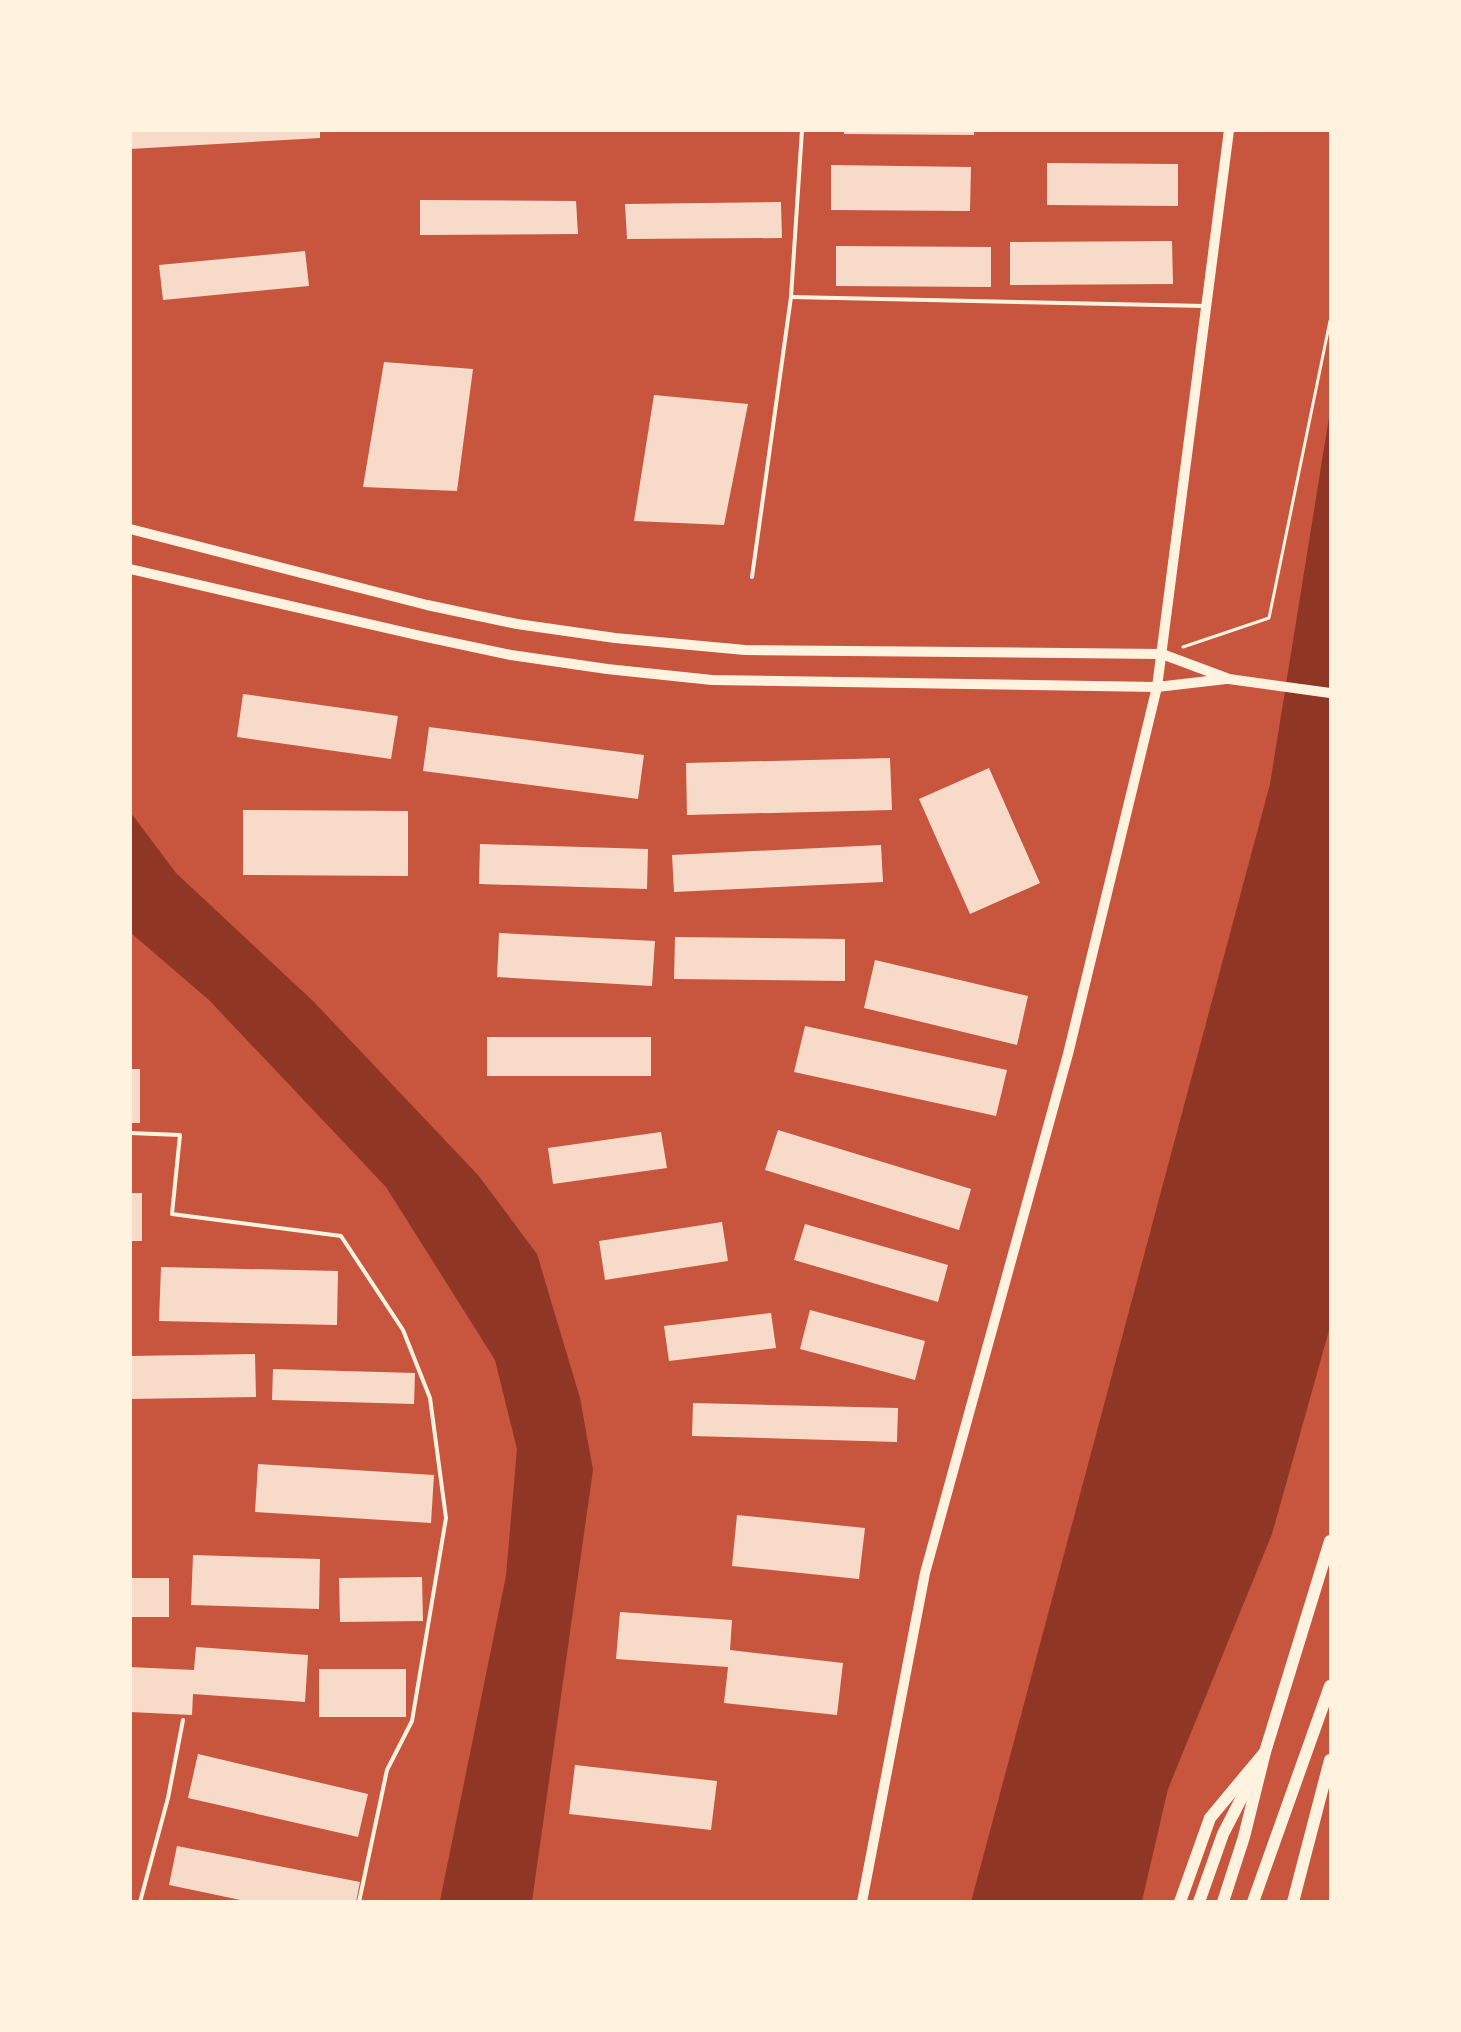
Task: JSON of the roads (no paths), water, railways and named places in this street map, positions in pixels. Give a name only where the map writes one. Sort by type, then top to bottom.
[{"type":"main road","points":[[862,1902],[926,1573],[1068,1054],[1157,687],[1229,130]]},
{"type":"main road","points":[[130,529],[427,605],[517,624],[615,638],[745,650],[1162,654],[1229,679],[1330,693]]},
{"type":"main road","points":[[130,569],[511,655],[712,681],[1157,687],[1229,679]]},
{"type":"main road","points":[[1223,1902],[1244,1837],[1265,1752],[1330,1541]]},
{"type":"main road","points":[[1252,1902],[1330,1686]]},
{"type":"main road","points":[[1180,1902],[1210,1818],[1265,1752]]},
{"type":"main road","points":[[1198,1902],[1223,1834],[1265,1752]]},
{"type":"main road","points":[[1293,1902],[1330,1761]]},
{"type":"lane","points":[[752,578],[791,297],[802,130]]},
{"type":"lane","points":[[791,297],[1205,306]]},
{"type":"lane","points":[[130,1133],[180,1135],[172,1214],[341,1236],[403,1330],[430,1398],[446,1518],[412,1721],[387,1770],[359,1902]]},
{"type":"lane","points":[[140,1902],[168,1798],[183,1720]]}]
